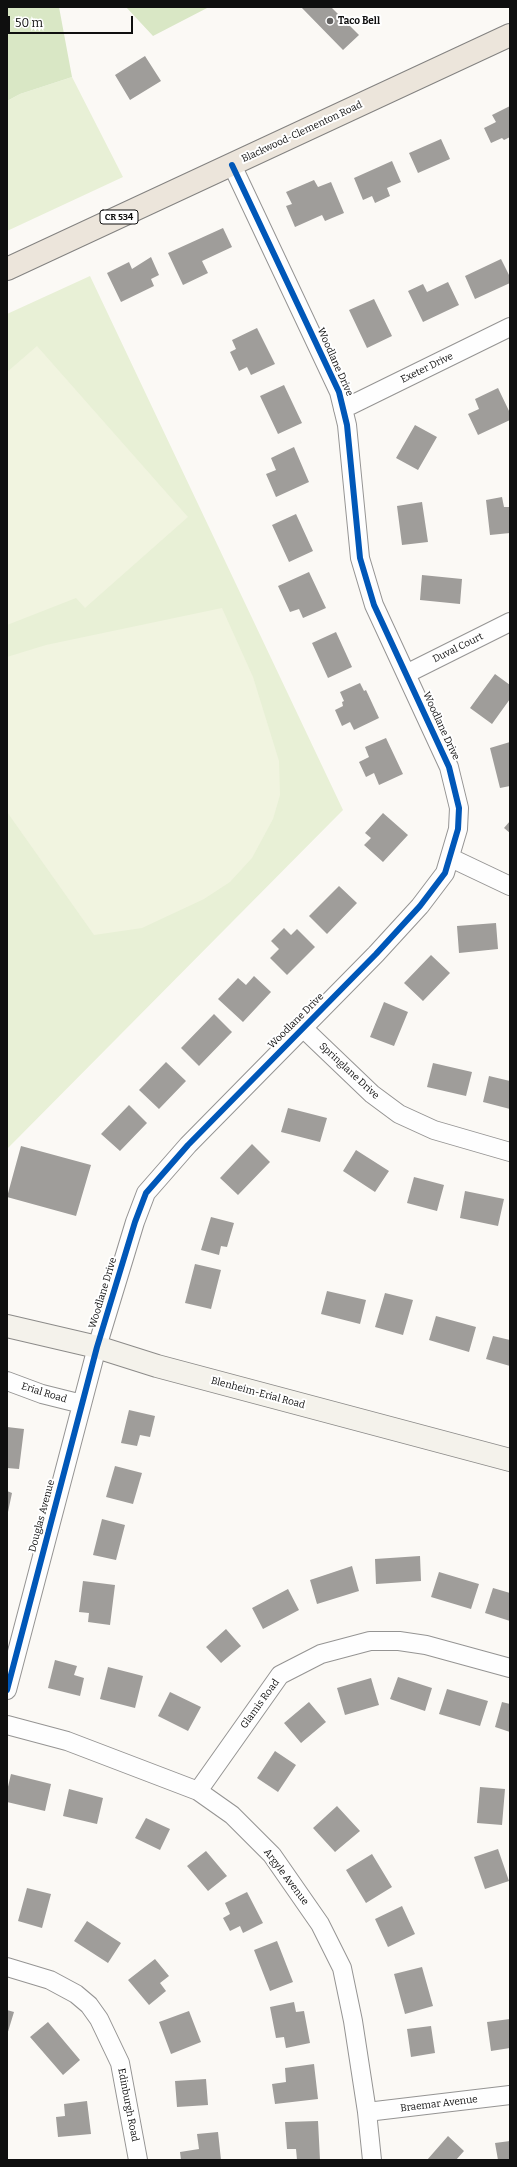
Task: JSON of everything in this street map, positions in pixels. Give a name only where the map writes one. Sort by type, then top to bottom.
[{"type":"main road","name":"Blackwood-Clementon Road","points":[[7,269],[510,35]]},
{"type":"main road","name":"Blenheim-Erial Road","points":[[7,1326],[97,1347],[164,1368],[510,1460]]},
{"type":"street","name":"Woodlane Drive","points":[[97,1347],[135,1222],[146,1193],[188,1145],[376,954],[420,906],[445,873],[451,858],[458,829],[459,808],[449,766],[374,605],[360,558],[347,425],[339,392],[232,165]]},
{"type":"street","name":"Exeter Drive","points":[[344,409],[510,327]]},
{"type":"street","name":"Duval Court","points":[[406,674],[510,622]]},
{"type":"street","points":[[451,858],[510,886]]},
{"type":"street","name":"Springlane Drive","points":[[303,1028],[372,1094],[399,1114],[434,1130],[510,1152]]},
{"type":"street","name":"Douglas Avenue","points":[[7,1690],[97,1347]]},
{"type":"street","name":"Erial Road","points":[[7,1381],[42,1394],[82,1404]]},
{"type":"street","name":"Glamis Road","points":[[198,1791],[280,1675],[321,1654],[370,1641],[399,1641],[426,1645],[510,1668]]},
{"type":"street","name":"Argyle Avenue","points":[[7,1725],[67,1741],[198,1791],[232,1815],[272,1855],[320,1924],[342,1968],[353,2021],[367,2112],[372,2160]]},
{"type":"street","name":"Edinburgh Road","points":[[7,1967],[50,1980],[76,1994],[89,2005],[99,2019],[120,2063],[138,2160]]},
{"type":"street","name":"Braemar Avenue","points":[[367,2112],[510,2095]]},
{"type":"green space","points":[[7,7],[59,7],[72,77],[20,94],[7,101]]},
{"type":"green space","points":[[126,7],[209,7],[153,36]]},
{"type":"green space","points":[[72,77],[123,177],[7,231],[7,101],[20,94]]},
{"type":"green space","points":[[90,276],[343,810],[7,1149],[7,314]]},
{"type":"green space","points":[[37,346],[188,517],[85,608],[76,598],[7,625],[7,372]]},
{"type":"green space","points":[[222,608],[253,677],[279,761],[280,795],[273,819],[252,858],[230,882],[204,899],[142,928],[94,935],[7,812],[7,657],[46,645]]},
{"type":"building","name":"Taco Bell","points":[[301,7],[331,7],[359,35],[343,50]]},
{"type":"building","points":[[145,56],[161,81],[130,100],[115,75]]},
{"type":"building","points":[[510,106],[510,137],[504,140],[502,138],[491,143],[484,128],[496,122],[492,115]]},
{"type":"building","points":[[441,139],[450,159],[418,173],[409,153]]},
{"type":"building","points":[[392,161],[401,182],[387,188],[390,196],[375,203],[372,196],[363,200],[354,178]]},
{"type":"building","points":[[314,180],[318,187],[331,182],[344,213],[325,221],[322,215],[295,227],[286,206],[292,204],[286,192]]},
{"type":"building","points":[[223,228],[232,247],[202,261],[208,273],[183,285],[168,253]]},
{"type":"building","points":[[151,257],[159,275],[151,279],[154,286],[121,302],[107,273],[129,262],[132,269]]},
{"type":"building","points":[[501,259],[510,277],[510,283],[475,299],[465,276]]},
{"type":"building","points":[[448,282],[459,305],[423,322],[408,291],[423,284],[427,292]]},
{"type":"building","points":[[374,299],[392,336],[367,348],[349,310]]},
{"type":"building","points":[[257,328],[275,364],[251,375],[247,367],[239,371],[230,352],[236,349],[232,340]]},
{"type":"building","points":[[284,385],[302,423],[278,434],[260,396]]},
{"type":"building","points":[[498,388],[510,413],[510,420],[478,435],[468,414],[479,409],[475,399]]},
{"type":"building","points":[[415,425],[437,437],[418,470],[396,458]]},
{"type":"building","points":[[294,447],[309,482],[276,497],[266,474],[276,470],[271,458]]},
{"type":"building","points":[[502,497],[504,507],[510,507],[510,533],[490,535],[486,500]]},
{"type":"building","points":[[422,502],[428,542],[402,545],[397,506]]},
{"type":"building","points":[[296,514],[313,551],[289,562],[272,525]]},
{"type":"building","points":[[309,572],[326,608],[303,618],[299,609],[290,612],[278,586]]},
{"type":"building","points":[[422,575],[462,579],[460,604],[420,600]]},
{"type":"building","points":[[336,632],[352,667],[328,678],[312,643]]},
{"type":"building","points":[[495,674],[510,685],[510,699],[492,724],[470,708]]},
{"type":"building","points":[[360,683],[364,691],[366,690],[379,718],[354,730],[350,722],[342,726],[335,710],[343,706],[342,702],[344,701],[340,692]]},
{"type":"building","points":[[386,738],[403,774],[379,785],[374,773],[366,777],[359,762],[369,757],[365,747]]},
{"type":"building","points":[[510,742],[510,786],[500,788],[490,748]]},
{"type":"building","points":[[383,813],[408,835],[383,862],[364,845],[371,838],[365,833]]},
{"type":"building","points":[[510,821],[510,833],[504,828]]},
{"type":"building","points":[[339,886],[357,903],[327,934],[309,916]]},
{"type":"building","points":[[496,923],[498,949],[459,953],[457,926]]},
{"type":"building","points":[[284,928],[291,935],[297,929],[315,947],[287,975],[270,958],[279,949],[271,941]]},
{"type":"building","points":[[431,955],[450,973],[423,1001],[404,983]]},
{"type":"building","points":[[254,976],[271,992],[243,1022],[218,999],[238,978],[246,985]]},
{"type":"building","points":[[384,1002],[408,1012],[394,1046],[370,1037]]},
{"type":"building","points":[[214,1014],[232,1032],[199,1066],[181,1048]]},
{"type":"building","points":[[166,1062],[186,1081],[159,1109],[139,1090]]},
{"type":"building","points":[[433,1063],[472,1072],[466,1096],[427,1087]]},
{"type":"building","points":[[489,1076],[510,1081],[510,1109],[483,1102]]},
{"type":"building","points":[[129,1105],[147,1123],[120,1151],[101,1134]]},
{"type":"building","points":[[288,1108],[327,1118],[320,1142],[281,1132]]},
{"type":"building","points":[[252,1144],[270,1162],[238,1195],[220,1178]]},
{"type":"building","points":[[21,1146],[91,1165],[76,1216],[7,1197]]},
{"type":"building","points":[[356,1150],[389,1171],[375,1192],[343,1171]]},
{"type":"building","points":[[414,1177],[444,1185],[437,1211],[407,1203]]},
{"type":"building","points":[[465,1191],[504,1199],[498,1226],[460,1218]]},
{"type":"building","points":[[211,1217],[234,1223],[227,1247],[221,1246],[219,1255],[201,1250]]},
{"type":"building","points":[[195,1264],[221,1270],[211,1309],[185,1303]]},
{"type":"building","points":[[327,1291],[366,1300],[360,1324],[321,1314]]},
{"type":"building","points":[[385,1293],[413,1300],[403,1335],[375,1327]]},
{"type":"building","points":[[436,1316],[476,1327],[469,1352],[429,1340]]},
{"type":"building","points":[[493,1336],[510,1340],[510,1366],[486,1359]]},
{"type":"building","points":[[129,1410],[155,1416],[150,1437],[140,1435],[137,1446],[121,1443]]},
{"type":"building","points":[[7,1427],[24,1429],[19,1469],[7,1468]]},
{"type":"building","points":[[115,1466],[142,1473],[133,1504],[106,1497]]},
{"type":"building","points":[[7,1491],[12,1493],[8,1512],[7,1512]]},
{"type":"building","points":[[102,1519],[125,1525],[116,1560],[93,1555]]},
{"type":"building","points":[[420,1556],[421,1581],[376,1584],[375,1559]]},
{"type":"building","points":[[352,1566],[359,1591],[317,1604],[310,1580]]},
{"type":"building","points":[[439,1572],[479,1584],[471,1609],[431,1597]]},
{"type":"building","points":[[83,1581],[115,1585],[110,1625],[88,1622],[89,1613],[79,1612]]},
{"type":"building","points":[[493,1588],[510,1593],[510,1621],[485,1613]]},
{"type":"building","points":[[288,1589],[299,1610],[263,1629],[252,1608]]},
{"type":"building","points":[[226,1629],[241,1646],[221,1663],[206,1647]]},
{"type":"building","points":[[55,1660],[77,1666],[74,1675],[84,1678],[80,1696],[48,1688]]},
{"type":"building","points":[[108,1667],[143,1676],[135,1708],[100,1699]]},
{"type":"building","points":[[398,1677],[432,1688],[425,1711],[390,1699]]},
{"type":"building","points":[[371,1678],[379,1705],[345,1715],[337,1688]]},
{"type":"building","points":[[447,1689],[488,1701],[480,1726],[439,1714]]},
{"type":"building","points":[[170,1692],[201,1707],[188,1731],[158,1716]]},
{"type":"building","points":[[309,1702],[326,1722],[301,1743],[284,1723]]},
{"type":"building","points":[[502,1702],[510,1704],[510,1732],[495,1727]]},
{"type":"building","points":[[275,1751],[296,1765],[278,1792],[257,1778]]},
{"type":"building","points":[[11,1774],[51,1784],[45,1811],[7,1802],[7,1791]]},
{"type":"building","points":[[480,1787],[505,1789],[502,1825],[477,1823]]},
{"type":"building","points":[[69,1789],[103,1798],[97,1824],[63,1816]]},
{"type":"building","points":[[337,1806],[360,1831],[335,1852],[313,1828]]},
{"type":"building","points":[[146,1818],[170,1829],[160,1850],[135,1838]]},
{"type":"building","points":[[498,1849],[509,1881],[485,1889],[474,1857]]},
{"type":"building","points":[[206,1851],[227,1876],[208,1891],[187,1866]]},
{"type":"building","points":[[372,1854],[392,1887],[366,1903],[346,1870]]},
{"type":"building","points":[[27,1888],[51,1894],[42,1928],[18,1921]]},
{"type":"building","points":[[247,1892],[263,1923],[243,1933],[240,1926],[230,1931],[223,1918],[230,1914],[225,1903]]},
{"type":"building","points":[[402,1906],[415,1934],[388,1947],[375,1919]]},
{"type":"building","points":[[87,1921],[121,1943],[108,1963],[74,1941]]},
{"type":"building","points":[[277,1941],[293,1982],[270,1991],[254,1950]]},
{"type":"building","points":[[155,1959],[169,1976],[160,1983],[166,1991],[149,2005],[128,1980]]},
{"type":"building","points":[[422,1967],[433,2006],[405,2014],[394,1974]]},
{"type":"building","points":[[294,2002],[296,2012],[304,2011],[310,2043],[286,2048],[284,2037],[276,2038],[270,2007]]},
{"type":"building","points":[[7,2010],[14,2012],[7,2035]]},
{"type":"building","points":[[189,2011],[201,2042],[171,2054],[159,2022]]},
{"type":"building","points":[[510,2019],[510,2048],[491,2051],[487,2022]]},
{"type":"building","points":[[48,2022],[80,2060],[63,2075],[30,2037]]},
{"type":"building","points":[[431,2026],[435,2053],[411,2057],[407,2029]]},
{"type":"building","points":[[314,2064],[318,2099],[275,2104],[272,2084],[286,2082],[285,2068]]},
{"type":"building","points":[[206,2079],[208,2105],[177,2107],[175,2081]]},
{"type":"building","points":[[87,2101],[91,2134],[58,2137],[56,2117],[65,2116],[64,2104]]},
{"type":"building","points":[[318,2121],[320,2160],[297,2160],[296,2149],[287,2149],[285,2122]]},
{"type":"building","points":[[218,2132],[221,2160],[181,2160],[180,2152],[199,2149],[197,2134]]},
{"type":"building","points":[[448,2136],[464,2151],[456,2160],[427,2160]]},
{"type":"building","points":[[510,2141],[510,2160],[498,2160],[495,2143]]},
{"type":"cycle path","points":[[7,1690],[97,1347],[135,1222],[146,1193],[188,1145],[376,954],[420,906],[445,873],[458,829],[459,808],[449,767],[374,605],[360,558],[347,425],[339,392],[232,165]]},
{"type":"place","name":"Taco Bell","points":[[330,21]]}]
